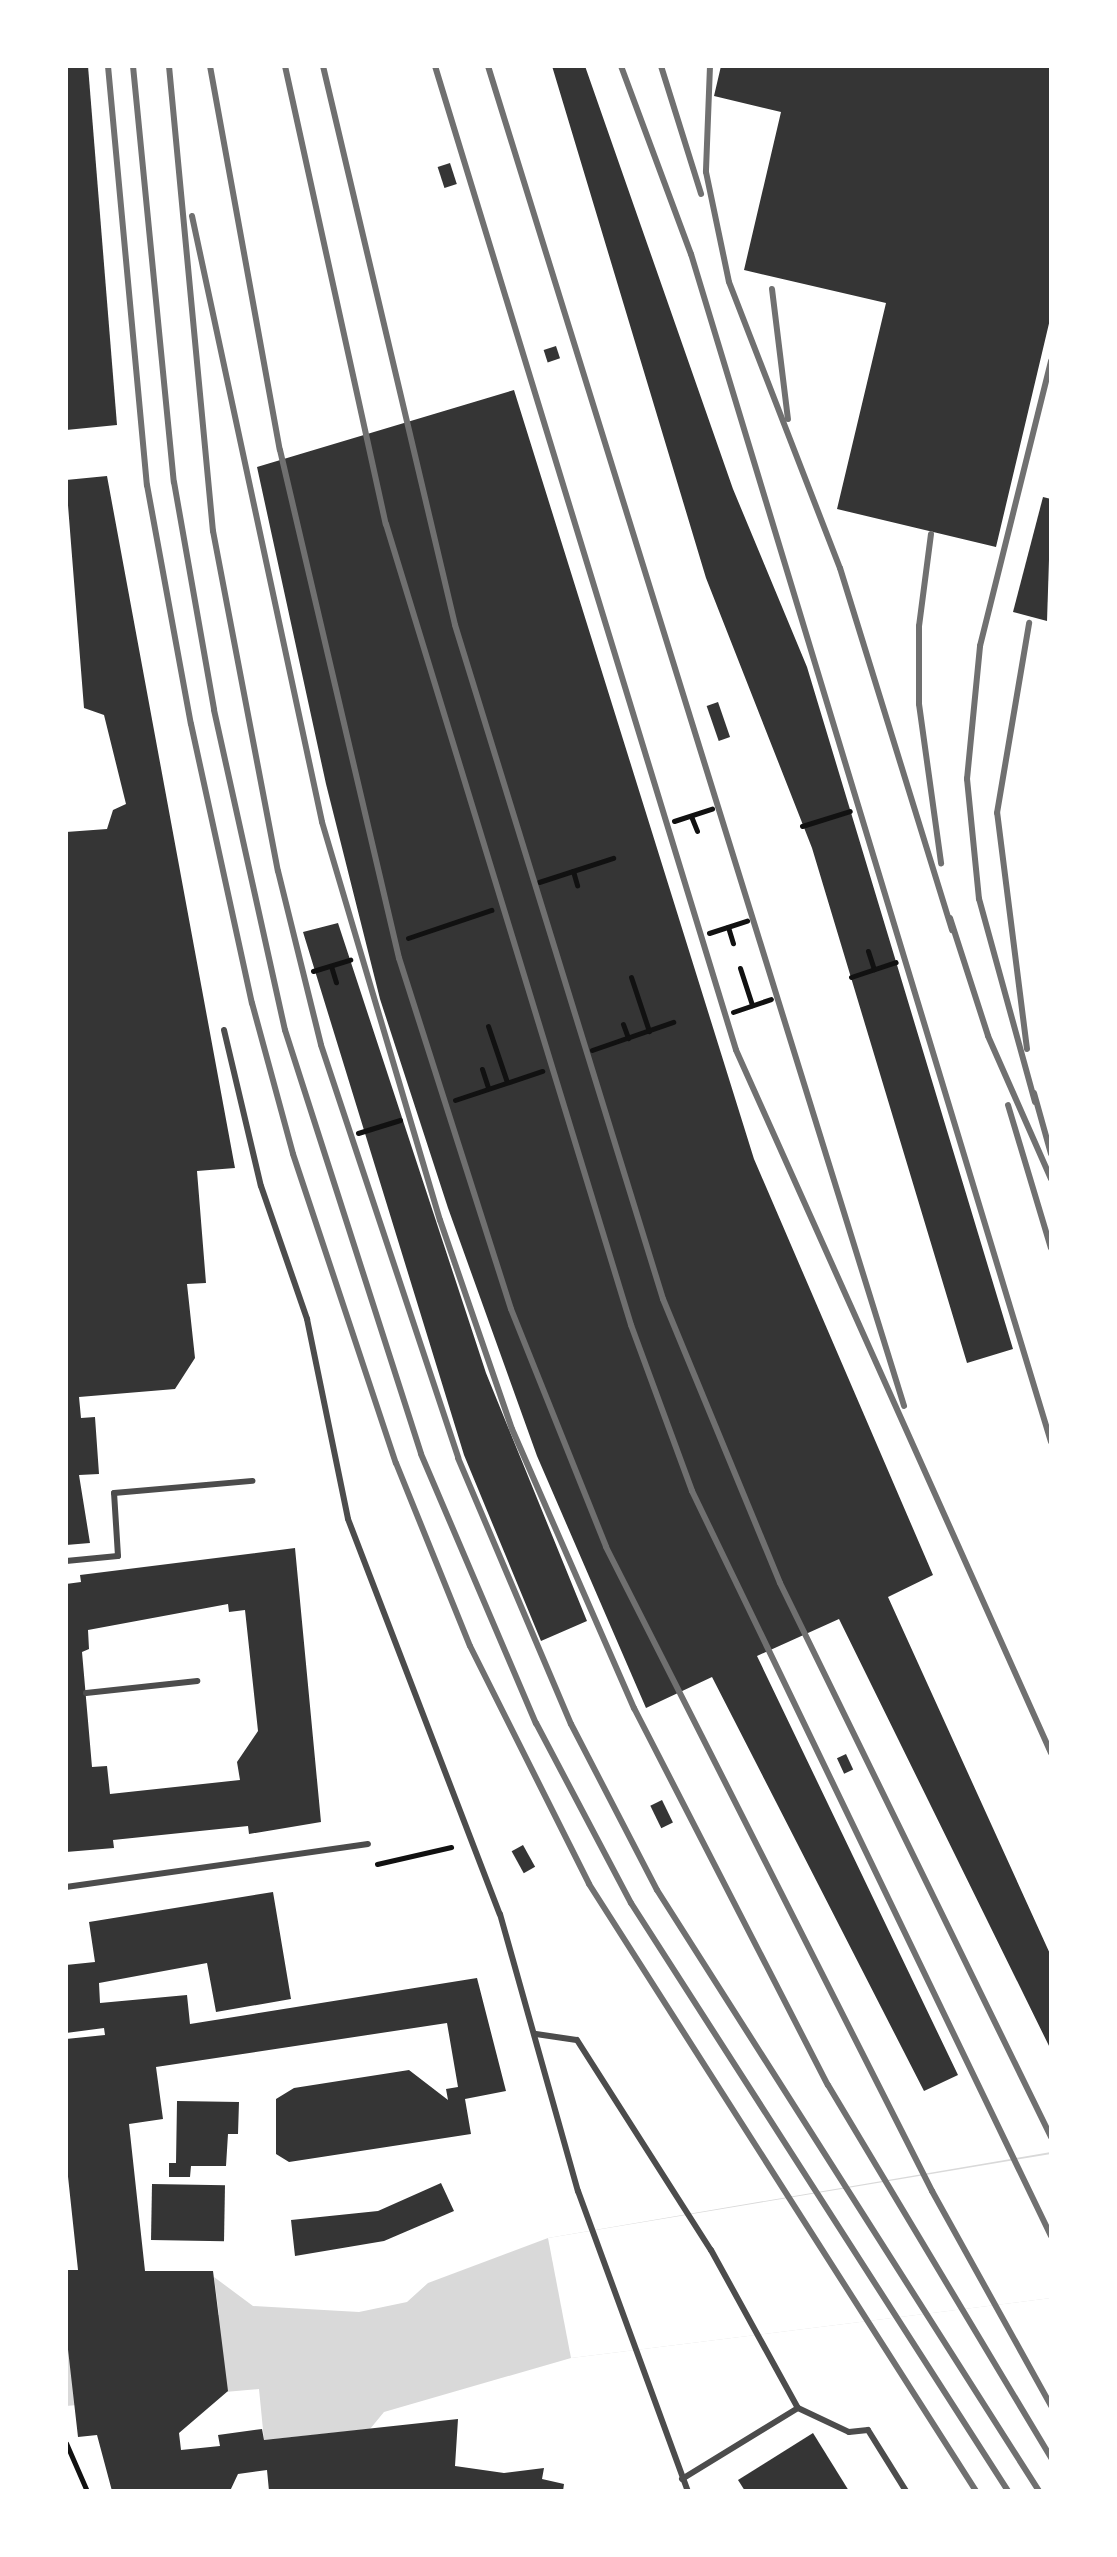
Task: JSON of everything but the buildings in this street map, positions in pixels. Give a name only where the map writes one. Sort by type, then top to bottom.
[{"type":"lane","points":[[224,1030],[261,1186],[307,1319],[348,1519],[472,1842],[536,2034],[578,2191],[688,2491]]},
{"type":"lane","points":[[66,1561],[118,1556],[114,1493],[252,1481]]},
{"type":"lane","points":[[86,1693],[197,1681]]},
{"type":"lane","points":[[66,1887],[368,1844]]},
{"type":"lane","points":[[536,2034],[577,2040],[711,2250],[798,2408],[849,2432],[868,2430],[906,2491]]},
{"type":"lane","points":[[682,2479],[798,2408]]},
{"type":"path","points":[[674,821],[712,809]]},
{"type":"path","points":[[802,826],[850,811]]},
{"type":"path","points":[[691,816],[697,831]]},
{"type":"path","points":[[539,882],[613,858]]},
{"type":"path","points":[[573,871],[577,885]]},
{"type":"path","points":[[408,938],[491,910]]},
{"type":"path","points":[[709,933],[747,921]]},
{"type":"path","points":[[728,927],[733,943]]},
{"type":"path","points":[[436,929],[438,936]]},
{"type":"path","points":[[868,951],[874,969]]},
{"type":"path","points":[[313,971],[350,960]]},
{"type":"path","points":[[851,977],[896,962]]},
{"type":"path","points":[[331,966],[336,982]]},
{"type":"path","points":[[740,968],[752,1006]]},
{"type":"path","points":[[631,977],[649,1031]]},
{"type":"path","points":[[733,1012],[771,999]]},
{"type":"path","points":[[592,1050],[673,1022]]},
{"type":"path","points":[[623,1024],[628,1038]]},
{"type":"path","points":[[488,1026],[507,1082]]},
{"type":"path","points":[[482,1069],[488,1088]]},
{"type":"path","points":[[455,1100],[542,1071]]},
{"type":"path","points":[[378,1116],[382,1125]]},
{"type":"path","points":[[358,1133],[400,1120]]},
{"type":"path","points":[[378,1866],[472,1842]]},
{"type":"path","points":[[66,2443],[87,2491]]},
{"type":"shaded area","points":[[1051,2152],[1051,2298],[571,2358],[384,2412],[370,2429],[264,2440],[259,2389],[66,2406],[66,2331],[219,2315],[214,2277],[253,2306],[359,2312],[407,2302],[428,2283],[548,2238]]},
{"type":"pier","points":[[1051,2154],[1051,2298],[571,2358],[548,2238]]},
{"type":"railway","points":[[108,66],[147,485],[191,724],[252,1003],[293,1154],[396,1463],[470,1646],[589,1884],[976,2491]]},
{"type":"railway","points":[[133,66],[174,482],[214,710],[285,1030],[421,1454],[536,1723],[631,1903],[1008,2491]]},
{"type":"railway","points":[[169,66],[213,531],[278,871],[321,1045],[458,1458],[571,1724],[657,1890],[1039,2491]]},
{"type":"railway","points":[[210,66],[280,450],[399,958],[511,1309],[606,1547],[932,2191],[1051,2406]]},
{"type":"railway","points":[[285,66],[386,524],[631,1325],[692,1491],[1051,2236]]},
{"type":"railway","points":[[323,66],[455,625],[663,1299],[780,1583],[1051,2137]]},
{"type":"railway","points":[[435,66],[736,1050],[1051,1753]]},
{"type":"railway","points":[[488,66],[904,1406]]},
{"type":"railway","points":[[621,66],[691,254],[1051,1442]]},
{"type":"railway","points":[[661,66],[701,194]]},
{"type":"railway","points":[[710,66],[706,172],[729,282],[840,568],[952,930]]},
{"type":"railway","points":[[192,216],[322,822],[440,1220],[512,1429],[634,1708],[828,2085],[1051,2458]]},
{"type":"railway","points":[[772,289],[788,419]]},
{"type":"railway","points":[[1035,1102],[979,899],[967,779],[980,646],[1051,361]]},
{"type":"railway","points":[[931,534],[919,626],[919,704],[941,863]]},
{"type":"railway","points":[[1027,1049],[997,813],[1029,623]]},
{"type":"railway","points":[[950,918],[988,1036],[1051,1179]]},
{"type":"railway","points":[[1034,1093],[1051,1154]]},
{"type":"railway","points":[[1008,1105],[1051,1248]]}]
